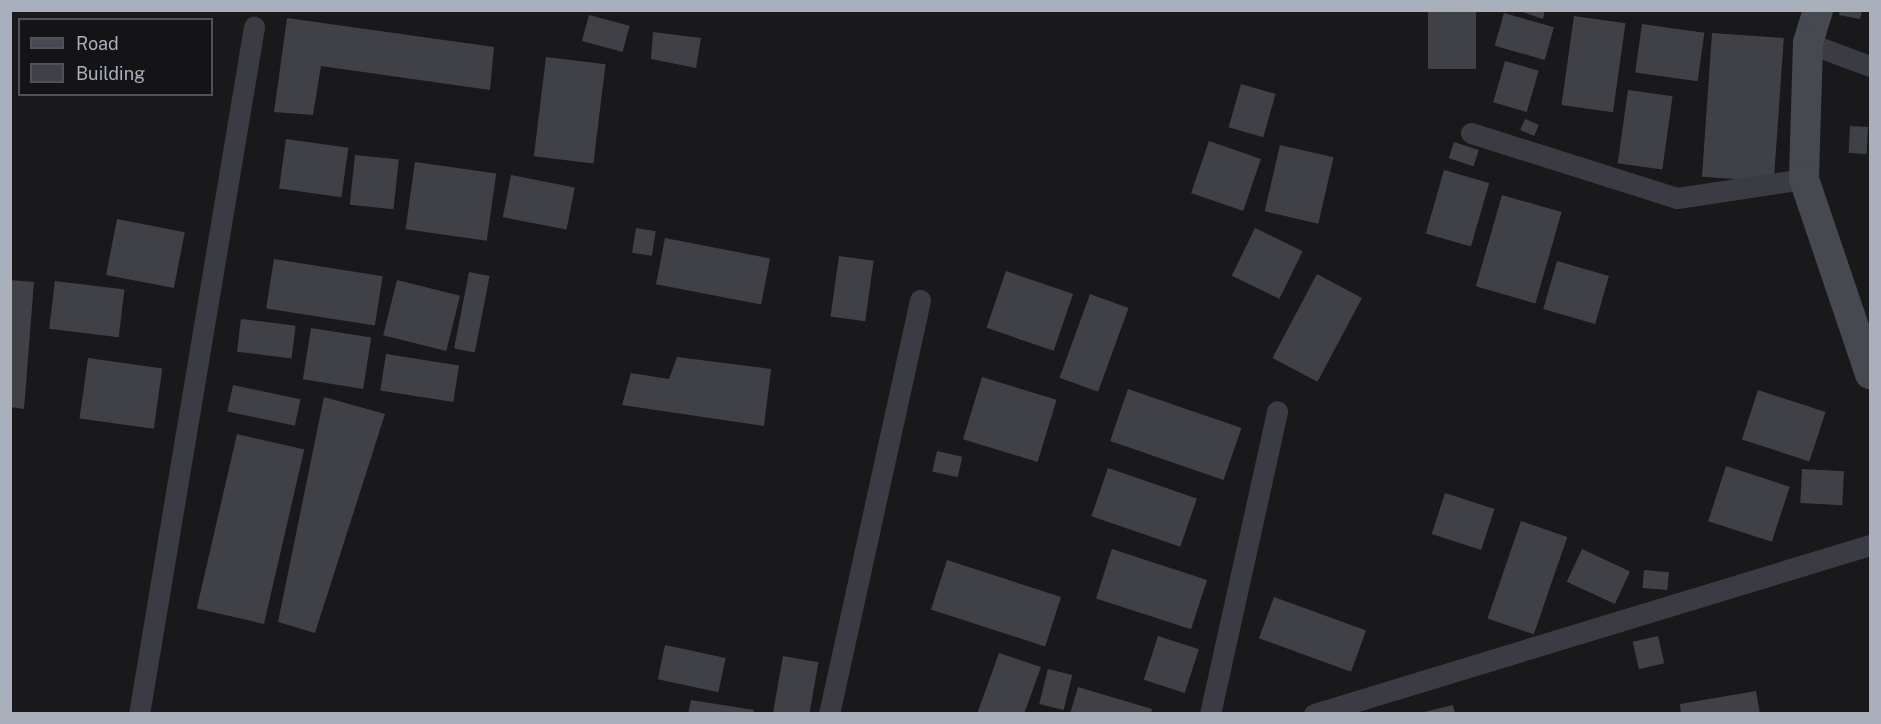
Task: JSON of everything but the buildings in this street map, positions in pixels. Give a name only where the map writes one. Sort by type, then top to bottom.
[{"type":"street","points":[[1818,10],[1808,43],[1804,179],[1870,374]]},
{"type":"street","points":[[139,714],[254,27]]},
{"type":"street","points":[[1808,43],[1870,66]]},
{"type":"street","points":[[1471,133],[1677,198],[1804,179]]},
{"type":"street","points":[[828,714],[920,300]]},
{"type":"street","points":[[1210,714],[1277,411]]},
{"type":"street","points":[[1314,714],[1870,545]]}]
